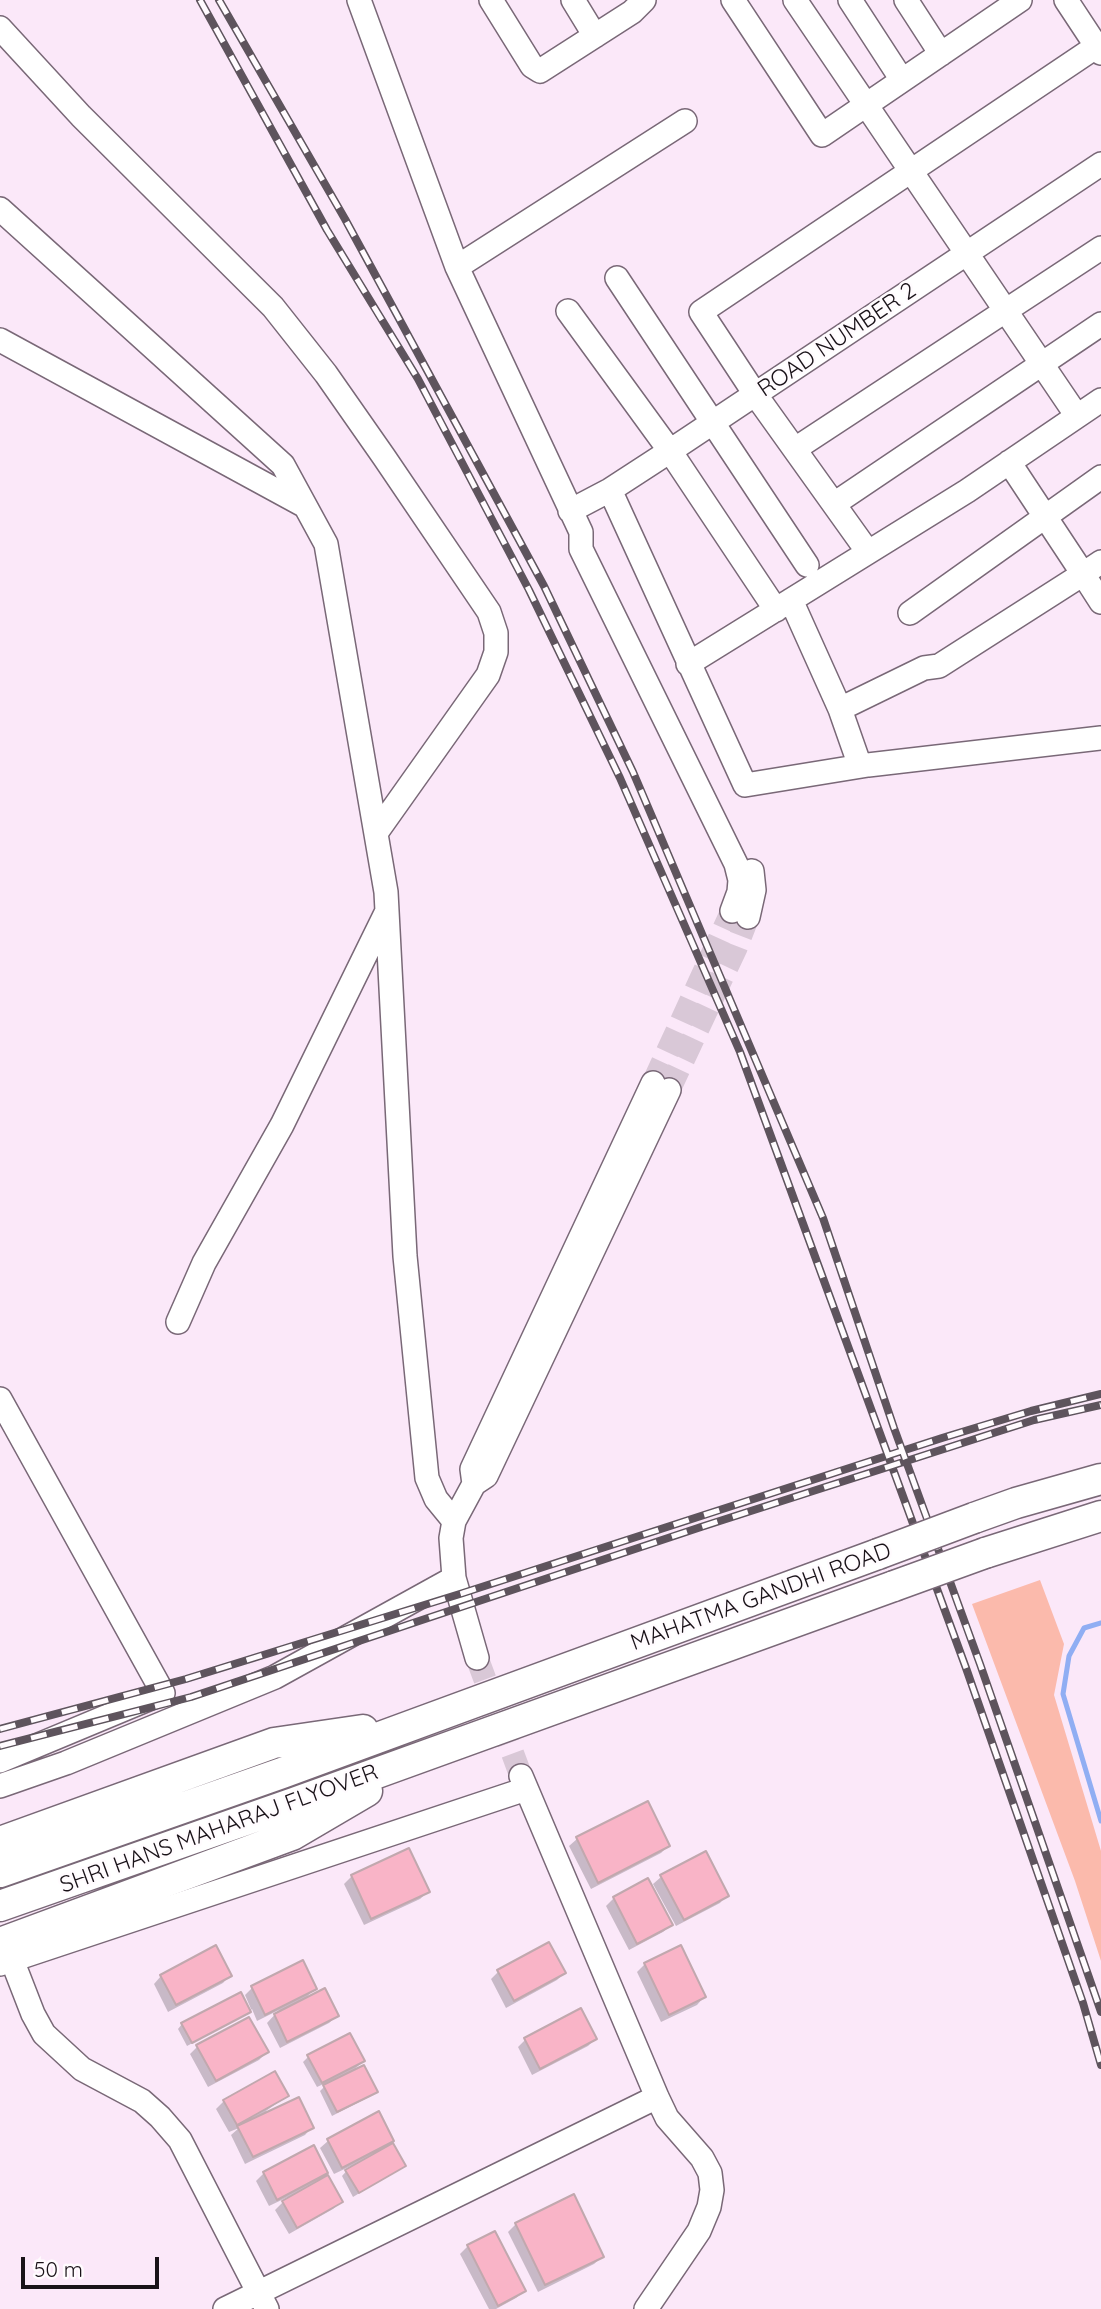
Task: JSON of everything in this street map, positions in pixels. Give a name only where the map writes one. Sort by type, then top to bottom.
[{"type":"main road","name":"MAHATMA GANDHI ROAD","points":[[423,1721],[1016,1503],[1101,1479]]},
{"type":"main road","name":"MAHATMA GANDHI ROAD","points":[[437,1751],[985,1553],[1101,1516]]},
{"type":"main road","name":"SHRI HANS MAHARAJ FLYOVER","points":[[0,1872],[423,1721]]},
{"type":"main road","points":[[0,1842],[274,1742],[423,1721]]},
{"type":"main road","name":"SHRI HANS MAHARAJ FLYOVER","points":[[0,1906],[437,1751]]},
{"type":"main road","points":[[4,1956],[292,1835],[437,1751]]},
{"type":"street","points":[[359,0],[457,267],[581,532],[581,549],[736,864],[740,880],[740,914]]},
{"type":"street","points":[[491,0],[536,70],[545,69],[632,12],[638,2]]},
{"type":"street","points":[[573,0],[595,36]]},
{"type":"street","points":[[733,0],[822,135],[1020,0]]},
{"type":"street","points":[[795,0],[1077,416]]},
{"type":"street","points":[[850,0],[902,80]]},
{"type":"street","points":[[869,552],[755,394],[701,312],[911,170],[1099,50],[1066,0]]},
{"type":"street","points":[[916,4],[941,54]]},
{"type":"street","points":[[0,28],[81,116],[273,307],[355,415],[489,612],[496,633],[496,652],[488,675],[376,833]]},
{"type":"street","points":[[457,267],[685,121]]},
{"type":"street","name":"ROAD NUMBER 2","points":[[570,511],[610,490],[670,451],[1101,164]]},
{"type":"street","points":[[0,209],[283,465],[326,544],[386,892],[405,1256],[427,1478],[436,1499],[454,1521]]},
{"type":"street","points":[[795,449],[1101,248]]},
{"type":"street","points":[[617,278],[807,565]]},
{"type":"street","points":[[568,311],[783,605],[840,709],[860,766]]},
{"type":"street","points":[[834,504],[1101,324]]},
{"type":"street","points":[[0,340],[306,506]]},
{"type":"street","points":[[688,664],[869,552],[1101,400]]},
{"type":"street","points":[[1009,462],[1044,516],[1092,568],[1101,602]]},
{"type":"street","points":[[910,613],[1101,477]]},
{"type":"street","points":[[610,490],[745,785],[860,766],[1101,738]]},
{"type":"street","points":[[840,709],[924,668],[939,666],[1092,568]]},
{"type":"street","points":[[178,1322],[204,1263],[282,1125],[387,911]]},
{"type":"street","points":[[477,1658],[454,1578],[451,1538],[454,1521],[474,1484],[472,1469],[661,1087]]},
{"type":"street","points":[[0,1399],[163,1693],[0,1761]]},
{"type":"street","points":[[0,1786],[66,1763],[275,1677],[454,1578]]},
{"type":"street","points":[[263,2301],[180,2140],[142,2101],[82,2069],[44,2034],[4,1956],[523,1782],[667,2118],[702,2158],[710,2173],[712,2190],[709,2207],[698,2231],[646,2309]]},
{"type":"street","points":[[225,2309],[263,2301],[657,2097]]},
{"type":"shaded area","points":[[1040,1580],[1064,1644],[1054,1695],[1101,1851],[1101,1961],[1075,1881],[972,1604]]},
{"type":"building","points":[[648,1801],[670,1846],[598,1883],[576,1837]]},
{"type":"building","points":[[409,1848],[430,1892],[371,1919],[351,1875]]},
{"type":"building","points":[[706,1851],[729,1896],[684,1920],[660,1875]]},
{"type":"building","points":[[648,1878],[673,1925],[637,1944],[613,1897]]},
{"type":"building","points":[[549,1942],[566,1973],[514,2001],[497,1970]]},
{"type":"building","points":[[216,1945],[232,1976],[176,2005],[160,1975]]},
{"type":"building","points":[[681,1945],[706,1997],[669,2015],[644,1963]]},
{"type":"building","points":[[303,1960],[317,1989],[265,2015],[251,1986]]},
{"type":"building","points":[[325,1988],[339,2016],[287,2042],[274,2014]]},
{"type":"building","points":[[241,1992],[251,2012],[192,2043],[181,2023]]},
{"type":"building","points":[[581,2008],[597,2039],[540,2069],[524,2038]]},
{"type":"building","points":[[249,2017],[269,2052],[216,2081],[196,2045]]},
{"type":"building","points":[[350,2033],[365,2061],[322,2083],[307,2055]]},
{"type":"building","points":[[364,2065],[378,2092],[337,2112],[323,2085]]},
{"type":"building","points":[[275,2071],[289,2096],[237,2125],[223,2100]]},
{"type":"building","points":[[299,2097],[314,2128],[253,2157],[237,2126]]},
{"type":"building","points":[[379,2111],[394,2141],[342,2168],[327,2139]]},
{"type":"building","points":[[393,2143],[406,2166],[359,2193],[345,2170]]},
{"type":"building","points":[[314,2145],[328,2173],[277,2200],[263,2172]]},
{"type":"building","points":[[328,2175],[343,2202],[297,2228],[282,2201]]},
{"type":"building","points":[[574,2194],[604,2257],[545,2285],[515,2223]]},
{"type":"building","points":[[495,2231],[526,2291],[498,2306],[467,2245]]},
{"type":"waterway","points":[[1101,1623],[1084,1628],[1069,1656],[1063,1694],[1101,1821]]},
{"type":"tunnel","points":[[653,1083],[732,911]]},
{"type":"tunnel","points":[[669,1090],[748,917]]},
{"type":"tunnel","points":[[477,1658],[521,1776]]},
{"type":"railway","points":[[200,0],[327,230],[418,379],[529,590],[620,778],[740,1052],[966,1668],[1083,2003],[1101,2065]]},
{"type":"railway","points":[[219,0],[345,219],[544,586],[633,772],[823,1218],[894,1428],[980,1664],[1101,2012]]},
{"type":"railway","points":[[0,1729],[186,1679],[463,1593],[942,1438],[1031,1411],[1101,1394]]},
{"type":"railway","points":[[0,1746],[191,1697],[701,1527],[1034,1420],[1101,1405]]}]
